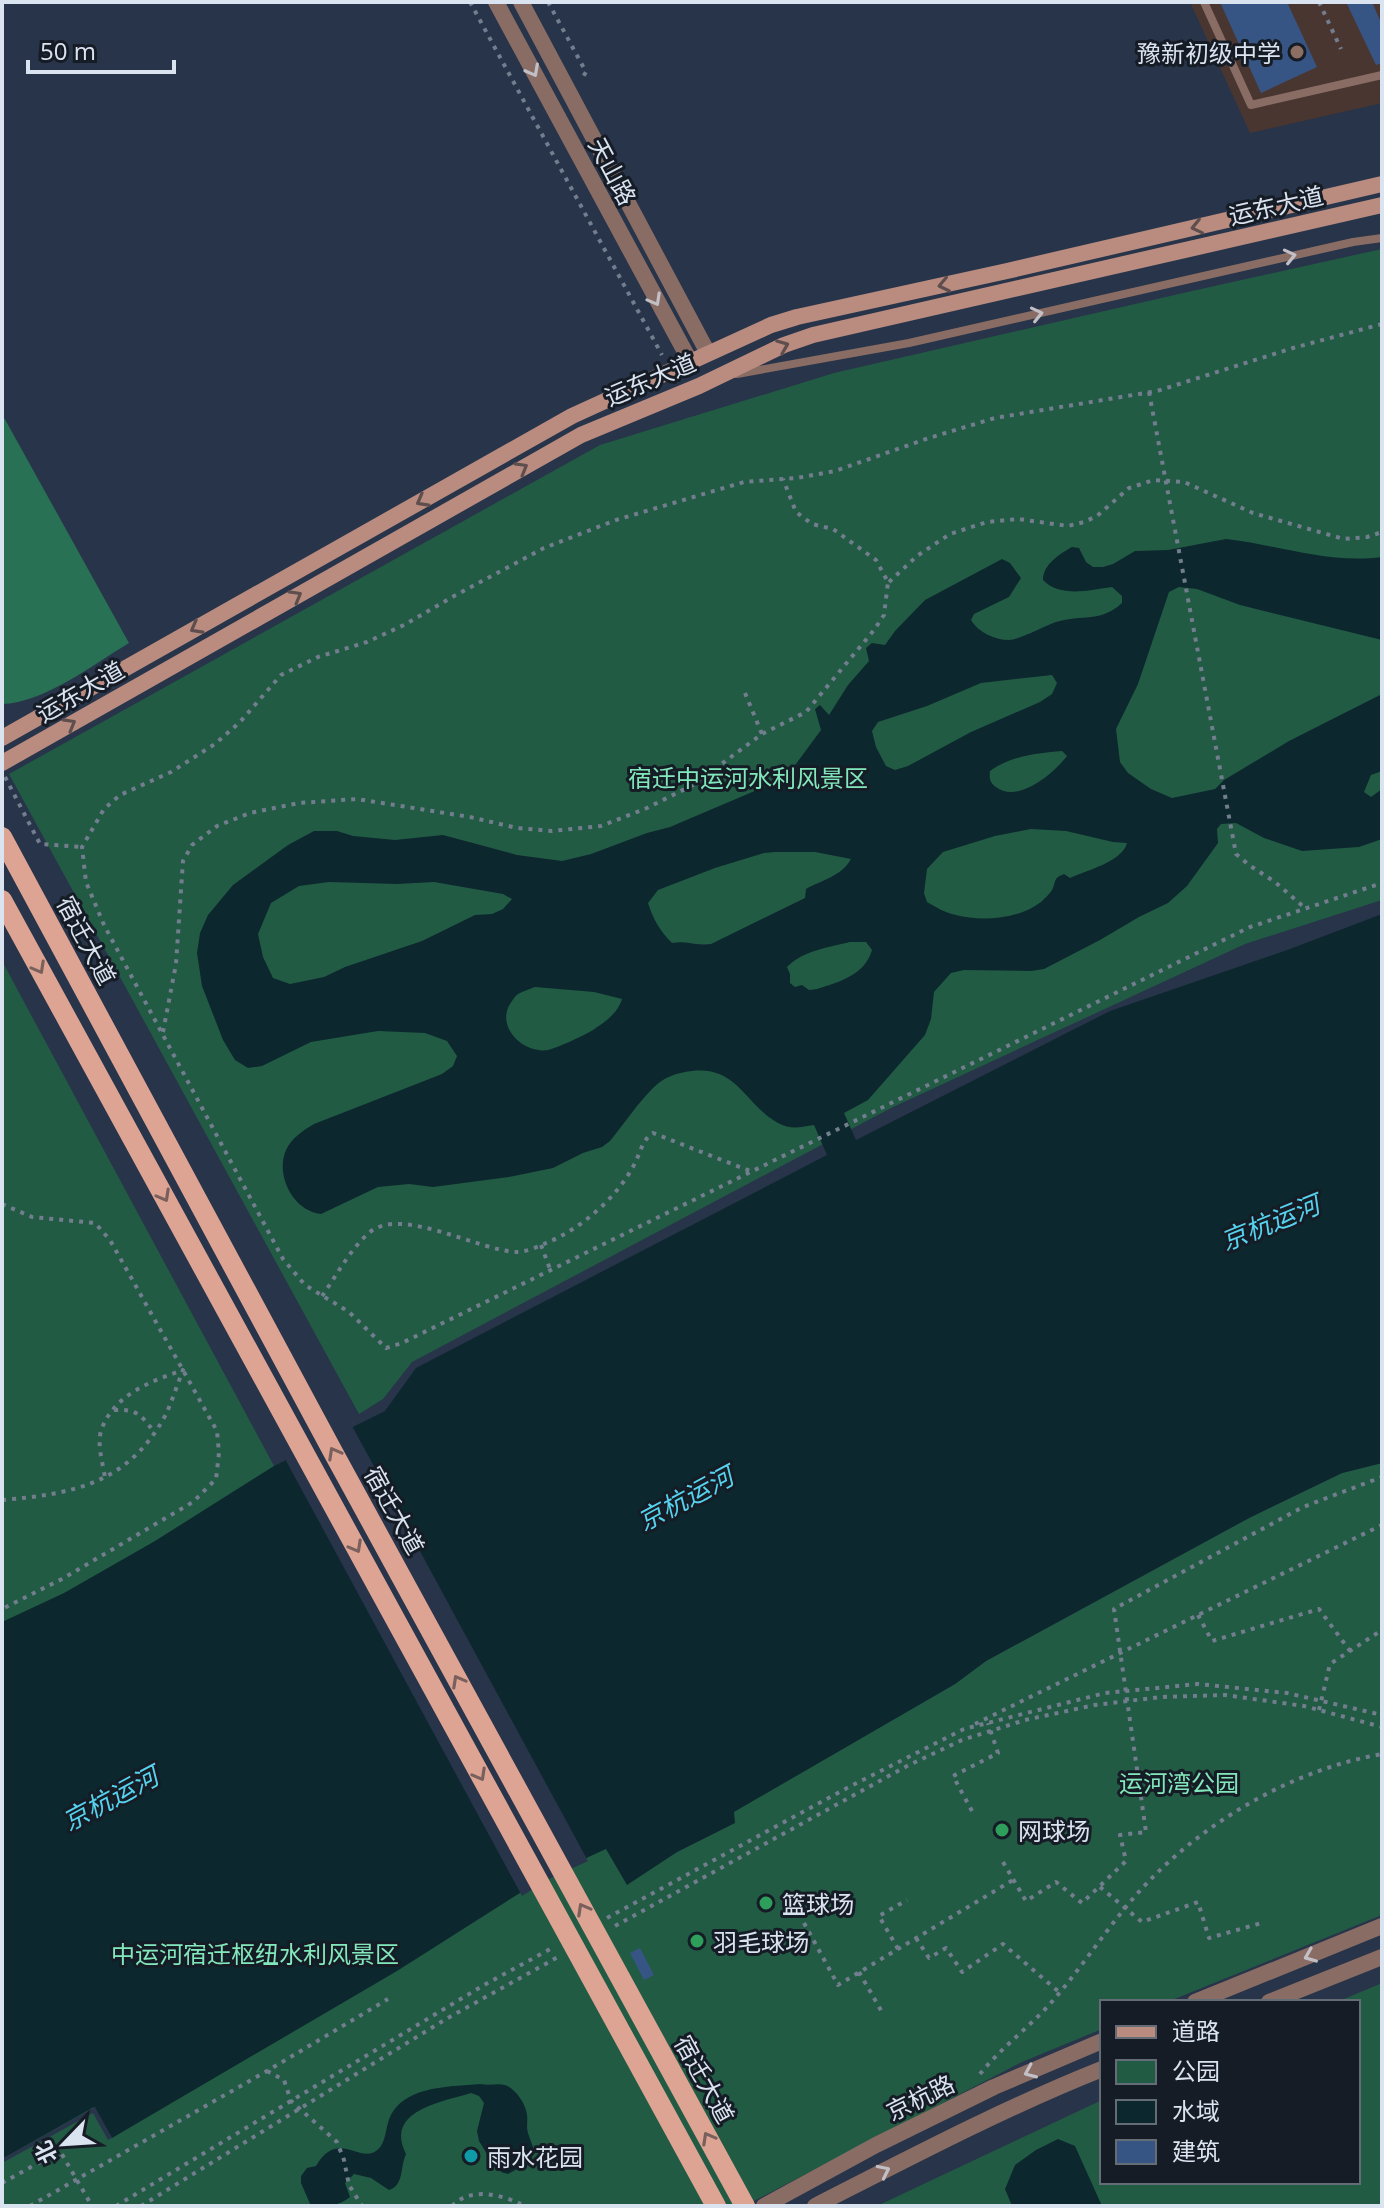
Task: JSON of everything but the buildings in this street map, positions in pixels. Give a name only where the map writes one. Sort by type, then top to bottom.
[{"type":"main road","name":"运东大道","points":[[2,738],[572,416],[771,325],[1382,184]]},
{"type":"main road","name":"运东大道","points":[[2,763],[581,435],[784,345],[813,335],[1382,205]]},
{"type":"main road","name":"宿迁大道","points":[[2,837],[348,1480],[745,2206]]},
{"type":"main road","points":[[2,900],[716,2206]]},
{"type":"street","name":"天山路","points":[[496,2],[690,361]]},
{"type":"street","name":"天山路","points":[[521,2],[708,353]]},
{"type":"street","points":[[1200,2000],[1382,1926]]},
{"type":"street","points":[[1274,2000],[1382,1957]]},
{"type":"street","name":"京杭路","points":[[764,2206],[961,2103],[1100,2042]]},
{"type":"street","points":[[815,2206],[1052,2090],[1100,2070]]},
{"type":"lane","points":[[1204,2],[1251,105],[1382,75]]},
{"type":"lane","points":[[713,379],[909,343],[1382,238]]},
{"type":"path","points":[[470,2],[671,370]]},
{"type":"path","points":[[548,2],[586,72],[570,95]]},
{"type":"path","points":[[1319,2],[1341,49]]},
{"type":"path","points":[[1382,324],[1149,392],[995,418],[835,471],[744,482],[616,520],[544,548],[404,625],[367,642],[318,657],[281,675],[240,722],[215,744],[171,772],[120,795],[104,809],[82,847],[86,882],[104,925],[283,1259],[305,1285],[349,1312],[386,1348],[402,1343],[1250,927],[1382,883]]},
{"type":"path","points":[[1149,392],[1236,854],[1275,882],[1305,909]]},
{"type":"path","points":[[163,1035],[176,964],[183,861],[192,845],[217,826],[250,813],[299,803],[357,799],[470,817],[517,828],[552,831],[601,826],[693,785],[762,734],[806,712],[884,615],[888,582],[876,560],[833,529],[812,524],[796,512],[783,479]]},
{"type":"path","points":[[888,582],[917,556],[950,534],[987,522],[1018,519],[1068,526],[1084,522],[1097,516],[1129,488],[1154,480],[1184,482],[1253,513],[1344,539],[1382,532]]},
{"type":"path","points":[[745,693],[762,734]]},
{"type":"path","points":[[2,773],[40,844],[82,847]]},
{"type":"path","points":[[322,1296],[356,1246],[372,1230],[389,1223],[445,1233],[518,1252],[541,1245],[579,1226],[606,1202],[635,1165],[645,1138],[653,1133],[751,1171]]},
{"type":"path","points":[[2,1204],[32,1217],[95,1223],[110,1240],[217,1431],[219,1453],[216,1479],[193,1502],[62,1579],[2,1609]]},
{"type":"path","points":[[541,1245],[550,1270]]},
{"type":"path","points":[[105,1478],[100,1446],[102,1429],[113,1410],[131,1393],[152,1381],[183,1370]]},
{"type":"path","points":[[2,1500],[45,1496],[75,1489],[105,1478],[126,1464],[165,1416],[183,1370]]},
{"type":"path","points":[[113,1410],[132,1410],[154,1432]]},
{"type":"path","points":[[1003,1862],[1026,1901],[1056,1882],[1082,1903],[1126,1861],[1120,1835],[1146,1832],[1114,1609],[1303,1507],[1382,1477]]},
{"type":"path","points":[[596,1925],[847,1788],[1382,1525]]},
{"type":"path","points":[[1198,1614],[1212,1641],[1319,1609],[1350,1651]]},
{"type":"path","points":[[1319,1710],[1330,1664],[1382,1630]]},
{"type":"path","points":[[964,1729],[1105,1693],[1198,1684],[1287,1693],[1382,1715]]},
{"type":"path","points":[[614,1927],[907,1766],[962,1740],[1025,1720],[1095,1705],[1161,1697],[1225,1695],[1304,1706],[1382,1727]]},
{"type":"path","points":[[972,1811],[953,1776],[998,1753],[988,1723]]},
{"type":"path","points":[[961,2103],[981,2071],[1049,2005],[1149,1881],[1192,1842],[1232,1815],[1313,1773],[1382,1754]]},
{"type":"path","points":[[804,1923],[838,1985],[1013,1880]]},
{"type":"path","points":[[1100,1887],[1142,1922],[1198,1902],[1209,1938],[1265,1922]]},
{"type":"path","points":[[898,1949],[879,1916],[907,1900]]},
{"type":"path","points":[[916,1938],[929,1958],[946,1948],[962,1972],[1003,1944],[1059,1992]]},
{"type":"path","points":[[116,2206],[484,1985],[554,1947]]},
{"type":"path","points":[[141,2206],[446,2019],[558,1958]]},
{"type":"path","points":[[859,1972],[882,2012]]},
{"type":"path","points":[[30,2206],[388,1999]]},
{"type":"path","points":[[267,2071],[284,2080],[291,2101],[337,2142],[349,2185],[362,2206]]},
{"type":"path","points":[[2,2183],[60,2151],[92,2206]]},
{"type":"path","points":[[452,2206],[470,2195],[484,2194],[503,2196],[521,2204]]},
{"type":"shaded area","name":"豫新初级中学","points":[[1190,2],[1382,2],[1382,103],[1250,133]]},
{"type":"green space","name":"宿迁中运河水利风景区","points":[[1382,249],[1382,900],[1245,944],[891,1108],[412,1362],[383,1399],[359,1414],[9,774],[600,445],[834,373]]},
{"type":"green space","points":[[2,414],[129,643],[51,690],[18,702],[2,704]]},
{"type":"green space","points":[[2,961],[274,1466],[513,1897],[606,1848],[627,1884],[677,1852],[734,1823],[733,1812],[955,1684],[986,1661],[1249,1518],[1342,1473],[1382,1463],[1382,1915],[1172,2000],[1100,2000],[1100,2030],[1022,2062],[744,2206],[2,2206]]},
{"type":"green space","points":[[1382,1983],[1382,2206],[877,2206],[1100,2101],[1100,2184],[1360,2184],[1360,2000],[1342,2000]]},
{"type":"water","name":"京杭运河","points":[[1226,539],[1323,556],[1382,557],[1382,640],[1240,605],[1197,589],[1179,587],[1169,592],[1138,684],[1116,729],[1120,762],[1128,773],[1151,789],[1172,798],[1215,789],[1224,780],[1289,741],[1382,694],[1382,771],[1371,775],[1364,792],[1371,797],[1382,789],[1382,839],[1359,847],[1302,851],[1264,838],[1236,823],[1221,824],[1217,829],[1218,843],[1187,886],[1168,903],[1044,969],[964,970],[951,973],[934,992],[931,1019],[925,1035],[868,1100],[844,1113],[856,1140],[1110,1011],[1382,914],[1382,1463],[1342,1473],[1249,1518],[986,1661],[955,1684],[734,1812],[735,1823],[677,1852],[627,1885],[606,1849],[545,1877],[397,1971],[112,2138],[94,2107],[2,2159],[2,1622],[64,1593],[155,1541],[274,1466],[385,1411],[416,1368],[827,1155],[814,1125],[782,1125],[720,1074],[692,1071],[671,1076],[657,1084],[602,1147],[553,1168],[433,1187],[409,1184],[378,1187],[321,1214],[311,1211],[295,1199],[285,1180],[283,1160],[294,1138],[314,1124],[442,1074],[453,1066],[457,1056],[447,1041],[425,1033],[378,1031],[311,1042],[262,1066],[248,1068],[235,1060],[223,1040],[202,986],[197,953],[200,933],[208,915],[233,885],[288,845],[314,831],[337,831],[353,836],[395,840],[443,835],[517,855],[562,861],[670,827],[778,781],[790,772],[821,730],[815,709],[820,705],[829,715],[848,685],[869,661],[866,648],[872,643],[885,645],[925,600],[1002,559],[1010,563],[1021,578],[1009,597],[974,614],[971,620],[978,628],[998,639],[1013,639],[1056,622],[1099,616],[1122,603],[1122,596],[1112,587],[1067,591],[1050,586],[1043,580],[1049,564],[1072,547],[1079,548],[1086,562],[1093,567],[1113,564],[1135,551],[1168,550]],"holes":[[[1052,675],[1057,683],[1052,694],[1040,702],[971,732],[908,766],[895,770],[886,766],[872,731],[878,722],[981,683]],[[1062,751],[1067,756],[1045,778],[1025,789],[1005,791],[991,782],[990,771],[998,766]],[[1031,829],[1066,831],[1127,843],[1124,850],[1103,865],[1070,878],[1064,874],[1058,877],[1049,894],[1032,908],[989,918],[952,914],[927,902],[924,893],[927,869],[943,852]],[[775,852],[815,852],[851,859],[837,874],[806,889],[805,898],[711,944],[672,943],[657,924],[648,903],[658,890],[715,868]],[[329,882],[434,882],[503,894],[512,899],[503,909],[492,914],[475,915],[422,941],[324,977],[290,984],[273,978],[263,957],[258,934],[271,903],[299,886]],[[850,942],[866,942],[872,950],[869,959],[857,971],[842,980],[809,990],[790,983],[787,967],[808,953]],[[535,987],[594,992],[622,999],[614,1013],[593,1030],[558,1047],[539,1050],[521,1043],[509,1030],[507,1013],[520,993]]]},
{"type":"water","points":[[480,2084],[505,2085],[519,2097],[526,2111],[527,2131],[534,2152],[530,2162],[508,2174],[501,2172],[496,2159],[487,2154],[479,2141],[477,2131],[484,2103],[479,2096],[471,2093],[431,2105],[409,2118],[401,2139],[406,2154],[394,2188],[389,2190],[371,2178],[354,2174],[345,2183],[350,2197],[336,2204],[311,2206],[301,2176],[307,2168],[316,2166],[324,2155],[340,2148],[369,2154],[376,2151],[383,2142],[394,2111],[403,2101],[426,2090]]},
{"type":"water","points":[[1058,2139],[1075,2146],[1102,2206],[1012,2206],[1005,2189],[1015,2165]]},
{"type":"pier","points":[[351,1424],[588,1861],[547,1880],[522,1896],[284,1457]]},
{"type":"pier","points":[[95,2107],[112,2138],[108,2140],[93,2113],[2,2163],[2,2159]]},
{"type":"place","name":"豫新初级中学","points":[[1297,52]]},
{"type":"place","name":"网球场","points":[[1002,1830]]},
{"type":"place","name":"篮球场","points":[[766,1903]]},
{"type":"place","name":"羽毛球场","points":[[697,1941]]},
{"type":"place","name":"雨水花园","points":[[471,2156]]},
{"type":"park label","name":"运河湾公园","points":[[1179,1782]]},
{"type":"park label","name":"中运河宿迁枢纽水利风景区","points":[[255,1953]]}]
